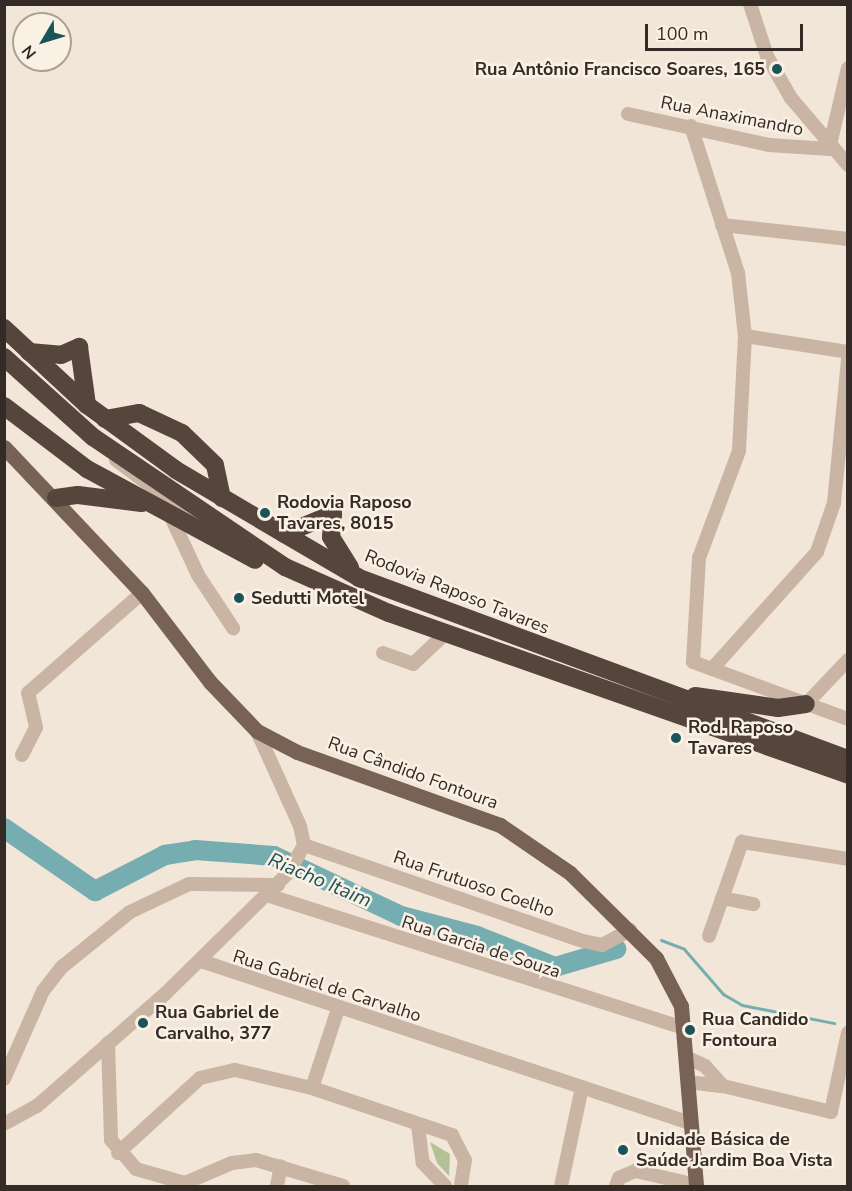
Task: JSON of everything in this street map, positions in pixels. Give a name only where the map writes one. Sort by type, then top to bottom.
[{"type":"highway","name":"Rodovia Raposo Tavares","points":[[4,328],[105,419],[222,498],[359,578],[848,759]]},
{"type":"highway","points":[[29,352],[61,355],[79,347],[87,405]]},
{"type":"highway","points":[[4,357],[93,437],[285,567]]},
{"type":"highway","points":[[4,406],[87,470],[249,557],[285,567],[445,634],[848,775]]},
{"type":"highway","points":[[105,419],[139,413],[182,433],[215,465],[222,498]]},
{"type":"highway","points":[[56,498],[78,495],[146,503]]},
{"type":"highway","points":[[284,534],[333,514],[334,548],[359,578]]},
{"type":"highway","points":[[687,699],[703,695],[778,708],[806,704]]},
{"type":"main road","name":"Rua Cândido Fontoura","points":[[4,447],[56,498],[142,593],[210,682],[257,731],[297,752],[500,825],[570,873],[630,930],[676,988],[686,1057],[687,1122],[692,1160],[687,1185]]},
{"type":"street","points":[[750,4],[775,70],[830,149],[848,165]]},
{"type":"street","points":[[830,149],[848,68]]},
{"type":"street","name":"Rua Anaximandro","points":[[628,114],[691,126],[769,145],[830,149]]},
{"type":"street","points":[[691,126],[738,273],[745,336],[739,451],[701,550],[693,662],[848,719]]},
{"type":"street","points":[[722,225],[848,239]]},
{"type":"street","points":[[745,336],[848,352]]},
{"type":"street","points":[[712,669],[817,552],[834,503],[848,360]]},
{"type":"street","points":[[93,437],[129,473],[249,557]]},
{"type":"street","points":[[171,517],[198,575],[233,628]]},
{"type":"street","points":[[22,755],[36,727],[28,693],[142,593]]},
{"type":"street","points":[[383,653],[412,664],[445,634]]},
{"type":"street","points":[[806,704],[848,660]]},
{"type":"street","points":[[4,1124],[37,1106],[201,961],[274,891],[289,872],[302,850],[257,731]]},
{"type":"street","points":[[709,936],[742,842],[848,859]]},
{"type":"street","name":"Rua Frutuoso Coelho","points":[[302,850],[583,941],[602,945],[630,930]]},
{"type":"street","name":"Rua Garcia de Souza","points":[[4,1078],[43,991],[62,967],[130,912],[189,884],[274,891],[683,1028]]},
{"type":"street","points":[[722,898],[753,904]]},
{"type":"street","name":"Rua Gabriel de Carvalho","points":[[201,961],[338,1009],[687,1122]]},
{"type":"street","points":[[312,1088],[338,1009]]},
{"type":"street","points":[[687,1082],[723,1086],[830,1112],[848,1033]]},
{"type":"street","points":[[108,1043],[109,1131],[118,1153],[149,1181],[185,1183],[244,1159],[281,1166],[343,1186]]},
{"type":"street","points":[[686,1057],[705,1066],[723,1086]]},
{"type":"street","points":[[118,1153],[212,1072],[235,1070],[312,1088],[418,1125],[438,1128],[458,1141],[465,1160],[461,1186]]},
{"type":"street","points":[[561,1186],[582,1087]]},
{"type":"street","points":[[418,1125],[423,1163],[445,1186]]},
{"type":"street","points":[[277,1186],[281,1166]]},
{"type":"street","points":[[616,1186],[619,1178],[635,1171],[687,1185]]},
{"type":"green space","points":[[430,1142],[450,1154],[449,1176],[437,1163]]},
{"type":"waterway","name":"Riacho Itaim","points":[[4,828],[95,891],[165,855],[195,850],[274,856],[401,916],[477,936],[555,967],[616,949]]},
{"type":"waterway","name":"Riacho Itaim","points":[[661,940],[684,949],[723,994],[742,1005],[834,1023]]},
{"type":"place","name":"Rua Antônio Francisco Soares, 165","points":[[777,69]]},
{"type":"place","name":"Rodovia Raposo Tavares, 8015","points":[[265,513]]},
{"type":"place","name":"Sedutti Motel","points":[[239,598]]},
{"type":"place","name":"Rod. Raposo Tavares","points":[[676,738]]},
{"type":"place","name":"Rua Gabriel de Carvalho, 377","points":[[143,1023]]},
{"type":"place","name":"Rua Candido Fontoura","points":[[690,1030]]},
{"type":"place","name":"Unidade Básica de Saúde Jardim Boa Vista","points":[[623,1150]]}]
